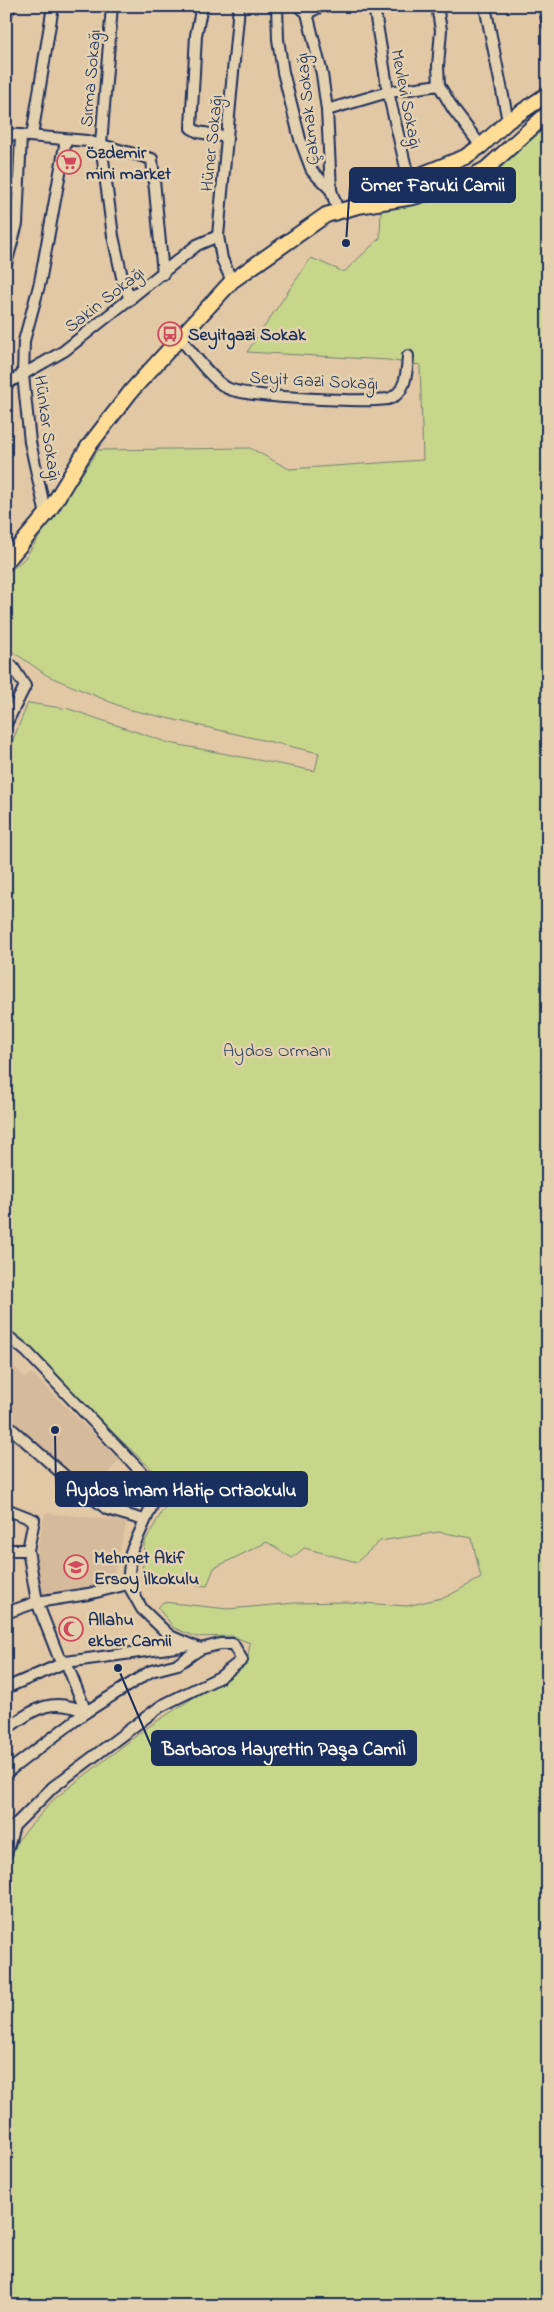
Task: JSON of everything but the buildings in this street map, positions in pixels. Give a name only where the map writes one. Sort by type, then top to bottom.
[{"type":"main road","points":[[358,206],[408,180],[465,157],[481,146],[508,121],[548,94]]},
{"type":"main road","points":[[6,562],[46,515],[88,447],[132,390],[232,281],[300,232],[326,216],[358,206],[413,197],[457,184],[486,168],[548,113]]},
{"type":"street","points":[[6,16],[10,6]]},
{"type":"street","points":[[32,136],[54,6]]},
{"type":"street","name":"Sırma Sokağı","points":[[112,6],[101,144],[113,236],[122,277],[130,300]]},
{"type":"street","points":[[202,6],[196,35],[191,128],[198,132],[227,137]]},
{"type":"street","name":"Hüner Sokağı","points":[[232,281],[222,259],[218,236],[227,137],[231,114],[239,6]]},
{"type":"street","points":[[277,6],[278,39],[283,72],[300,139],[312,171],[331,190]]},
{"type":"street","points":[[303,10],[322,6]]},
{"type":"street","name":"Mevlevi Sokağı","points":[[374,6],[388,92],[413,197]]},
{"type":"street","points":[[437,6],[441,30],[438,66],[439,85],[452,109],[481,146]]},
{"type":"street","points":[[485,6],[508,121]]},
{"type":"street","points":[[544,6],[548,24]]},
{"type":"street","name":"Çakmak Sokağı","points":[[303,10],[315,41],[327,110],[331,190],[338,211]]},
{"type":"street","points":[[327,110],[388,92],[439,85]]},
{"type":"street","points":[[6,134],[101,144],[152,159],[162,274]]},
{"type":"street","points":[[6,264],[17,224],[21,135]]},
{"type":"street","name":"Hünkar Sokağı","points":[[46,515],[30,442],[23,375],[24,340],[40,282],[66,140]]},
{"type":"street","name":"Sakin Sokağı","points":[[6,384],[64,351],[197,245],[218,236]]},
{"type":"street","name":"Seyit Gazi Sokağı","points":[[180,338],[220,383],[242,393],[388,399],[394,397],[401,389],[408,370],[408,356]]},
{"type":"street","points":[[6,663],[12,666],[25,686],[6,724]]},
{"type":"street","points":[[6,1335],[26,1351],[147,1478],[154,1501],[131,1552],[128,1584],[142,1609],[170,1636],[196,1647]]},
{"type":"street","points":[[6,1424],[66,1477],[107,1509],[144,1520]]},
{"type":"street","points":[[6,1509],[34,1520],[28,1550],[36,1602],[59,1658],[66,1662],[86,1712]]},
{"type":"street","points":[[6,1550],[28,1550]]},
{"type":"street","points":[[6,1613],[36,1602],[88,1594],[128,1584]]},
{"type":"street","points":[[6,1688],[66,1662],[220,1644],[233,1644],[242,1660],[220,1677],[161,1706],[53,1787],[14,1826],[6,1855]]},
{"type":"street","points":[[6,1773],[86,1712],[151,1671],[178,1664],[196,1647]]},
{"type":"street","points":[[6,1729],[25,1715],[49,1704],[70,1705],[86,1712]]},
{"type":"shaded area","points":[[14,1366],[25,1378],[32,1373],[119,1460],[93,1491],[36,1448],[6,1415],[6,1373]]},
{"type":"shaded area","name":"Mehmet Akif Ersoy İlkokulu","points":[[45,1513],[127,1521],[111,1585],[38,1596],[37,1550]]},
{"type":"green space","name":"Aydos Ormanı","points":[[548,116],[548,2306],[6,2306],[6,1869],[18,1840],[53,1800],[145,1729],[247,1663],[250,1643],[232,1636],[196,1637],[174,1628],[158,1608],[163,1602],[228,1609],[295,1603],[346,1602],[407,1606],[446,1597],[481,1578],[472,1538],[439,1532],[380,1541],[357,1562],[304,1548],[292,1558],[267,1542],[214,1568],[207,1586],[142,1578],[144,1543],[166,1505],[163,1480],[36,1360],[6,1329],[6,757],[28,703],[69,709],[169,743],[315,771],[319,753],[127,709],[48,676],[6,647],[6,575],[25,558],[98,450],[250,448],[289,469],[423,460],[420,365],[388,360],[247,352],[311,258],[344,272],[380,238],[381,210],[464,186]]},
{"type":"place","name":"Özdemir mini market","points":[[69,162]]},
{"type":"place","name":"Ömer Faruki Camii","points":[[346,243]]},
{"type":"place","name":"Seyitgazi Sokak","points":[[170,334]]},
{"type":"place","name":"Aydos İmam Hatip Ortaokulu","points":[[55,1430]]},
{"type":"place","name":"Mehmet Akif Ersoy İlkokulu","points":[[76,1567]]},
{"type":"place","name":"Allahu ekber Camii","points":[[71,1629]]},
{"type":"place","name":"Barbaros Hayrettin Paşa Camiİ","points":[[118,1668]]}]
